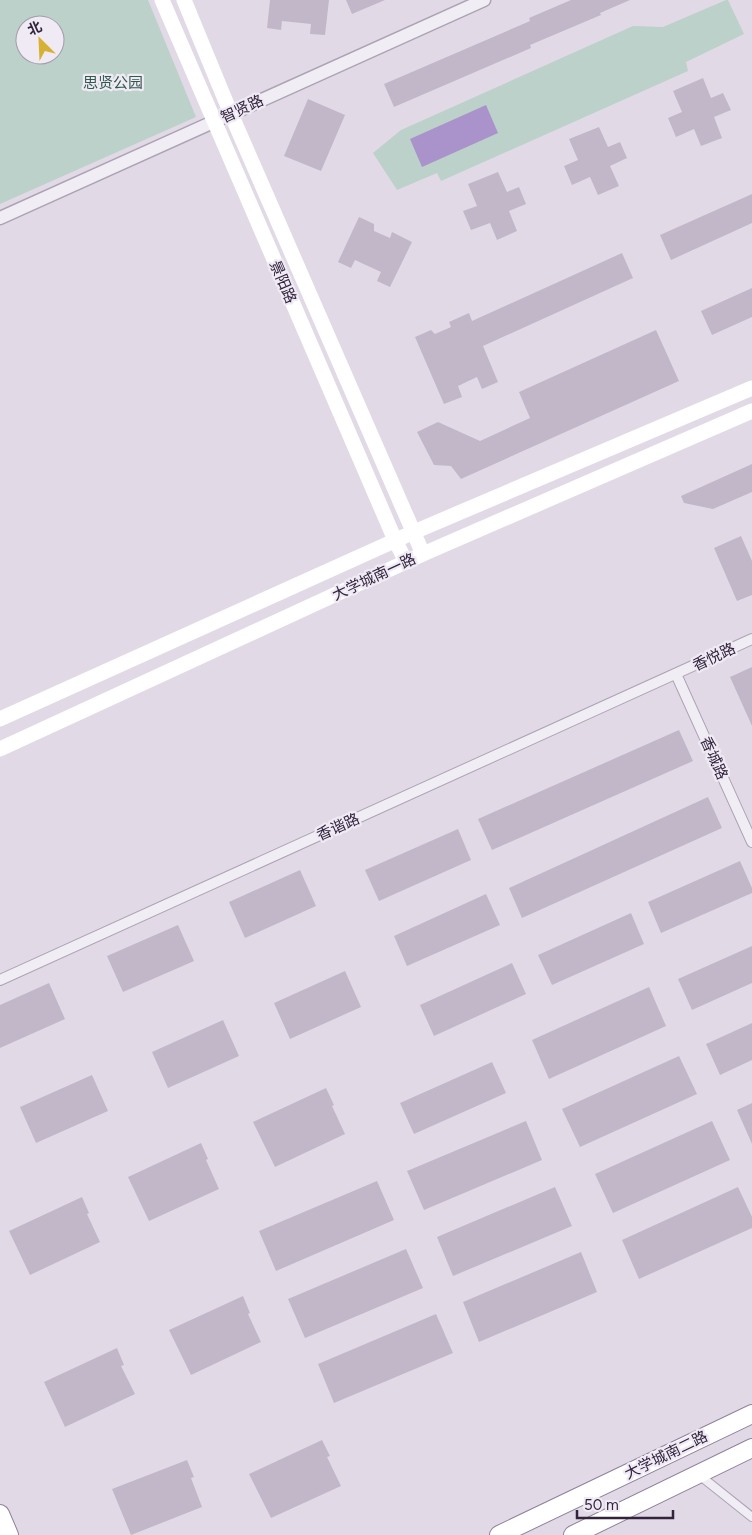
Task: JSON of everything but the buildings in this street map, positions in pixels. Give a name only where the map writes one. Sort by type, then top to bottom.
[{"type":"highway","name":"大学城南二路","points":[[499,1535],[752,1414]]},
{"type":"highway","name":"大学城南二路","points":[[573,1535],[752,1448]]},
{"type":"highway","points":[[0,1514],[9,1535]]},
{"type":"main road","name":"景阳路","points":[[162,0],[406,562]]},
{"type":"main road","name":"景阳路","points":[[184,0],[231,114],[423,554]]},
{"type":"main road","name":"大学城南一路","points":[[0,719],[395,540],[752,388]]},
{"type":"main road","name":"大学城南一路","points":[[0,750],[423,554],[752,411]]},
{"type":"street","name":"智贤路","points":[[0,218],[484,0]]},
{"type":"street","name":"香悦路","points":[[676,674],[752,639]]},
{"type":"street","name":"香城路","points":[[676,674],[752,842]]},
{"type":"street","name":"香谐路","points":[[0,980],[676,674]]},
{"type":"street","points":[[698,1474],[752,1517]]},
{"type":"green space","name":"思贤公园","points":[[0,0],[148,0],[196,117],[0,204]]},
{"type":"green space","points":[[728,0],[744,34],[686,62],[688,71],[441,181],[437,173],[397,190],[373,153],[401,130],[633,26],[663,27]]},
{"type":"shaded area","points":[[486,105],[498,133],[422,167],[410,139]]}]
